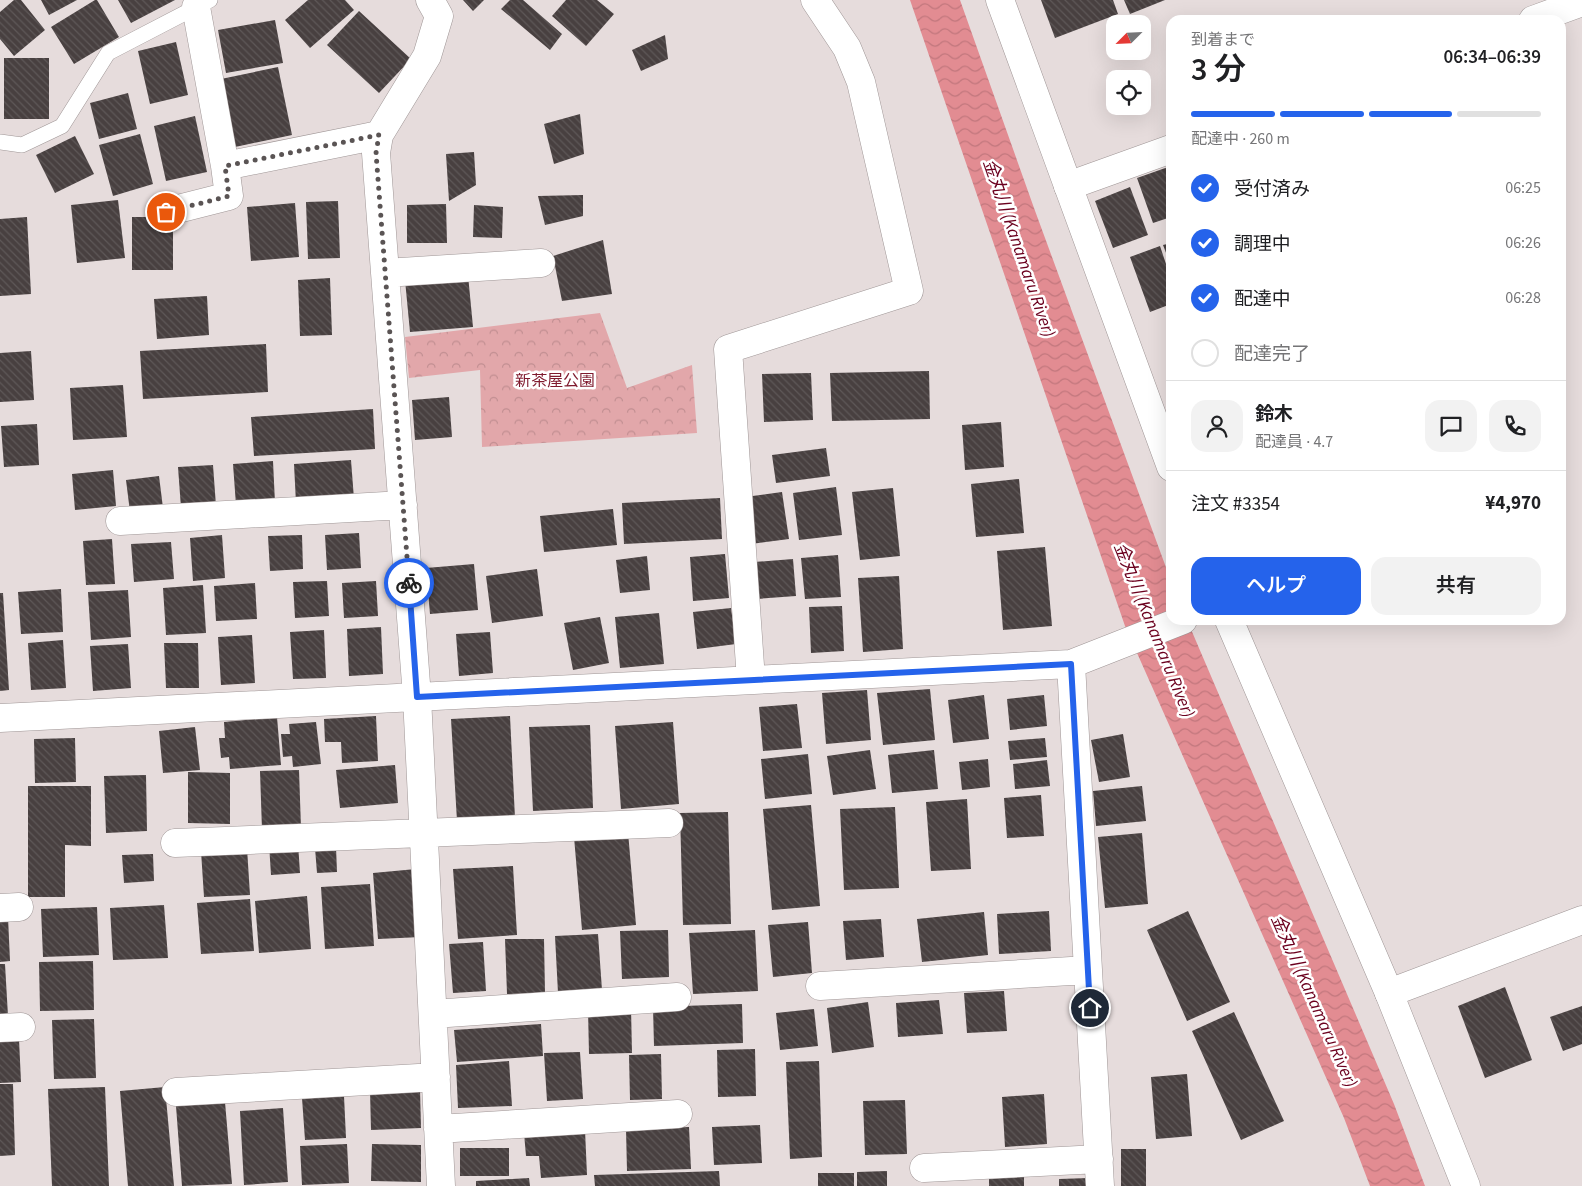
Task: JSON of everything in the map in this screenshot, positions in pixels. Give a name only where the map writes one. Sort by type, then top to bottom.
[{"type":"street","points":[[430,0],[439,16],[428,56],[379,135],[376,153],[417,697],[441,1186]]},
{"type":"street","points":[[751,680],[728,349],[909,291],[861,82],[847,48],[815,0]]},
{"type":"street","points":[[1000,0],[1166,453]]},
{"type":"street","points":[[1547,15],[1582,2]]},
{"type":"street","points":[[166,212],[229,196],[203,4]]},
{"type":"street","points":[[225,166],[379,135]]},
{"type":"street","points":[[1068,186],[1166,151]]},
{"type":"street","points":[[385,273],[541,263]]},
{"type":"street","points":[[120,521],[403,504]]},
{"type":"street","points":[[0,718],[1071,664],[1170,625]]},
{"type":"street","points":[[1231,625],[1388,992],[1466,1186]]},
{"type":"street","points":[[1071,664],[1100,1186]]},
{"type":"street","points":[[175,843],[669,823]]},
{"type":"street","points":[[1388,992],[1582,920]]},
{"type":"street","points":[[820,986],[1088,970]]},
{"type":"street","points":[[432,1014],[677,997]]},
{"type":"street","points":[[176,1092],[436,1078]]},
{"type":"street","points":[[438,1129],[678,1114]]},
{"type":"street","points":[[924,1168],[1098,1159]]},
{"type":"lane","points":[[0,142],[22,145],[62,126],[108,53],[203,4]]},
{"type":"green space","name":"新茶屋公園","points":[[600,313],[627,388],[692,365],[697,433],[482,447],[480,370],[409,378],[405,337]]},
{"type":"water","name":"金丸川 (Kanamaru River)","points":[[910,0],[960,0],[1166,567],[1166,625],[1189,625],[1394,1104],[1425,1186],[1370,1186],[1344,1118],[1125,626]]},
{"type":"building","points":[[14,0],[21,0],[45,30],[14,56],[0,39],[0,12]]},
{"type":"building","points":[[41,0],[77,0],[49,15]]},
{"type":"building","points":[[97,0],[119,37],[74,64],[51,27]]},
{"type":"building","points":[[118,0],[175,0],[131,23]]},
{"type":"building","points":[[308,0],[345,0],[354,10],[310,48],[285,20]]},
{"type":"building","points":[[463,0],[484,0],[473,11]]},
{"type":"building","points":[[510,0],[523,0],[562,34],[550,50],[501,9]]},
{"type":"building","points":[[566,0],[597,0],[614,14],[586,46],[552,16]]},
{"type":"building","points":[[1041,0],[1113,0],[1118,14],[1106,15],[1106,19],[1055,38]]},
{"type":"building","points":[[1124,0],[1165,0],[1130,14]]},
{"type":"building","points":[[359,11],[411,59],[379,93],[327,45]]},
{"type":"building","points":[[275,20],[283,63],[226,73],[218,30]]},
{"type":"building","points":[[665,35],[668,59],[641,71],[632,50]]},
{"type":"building","points":[[176,42],[188,95],[150,104],[138,51]]},
{"type":"building","points":[[4,58],[49,58],[49,119],[4,119]]},
{"type":"building","points":[[278,67],[292,135],[235,147],[221,79]]},
{"type":"building","points":[[128,93],[137,129],[99,139],[90,103]]},
{"type":"building","points":[[580,114],[584,154],[554,164],[544,124]]},
{"type":"building","points":[[195,116],[207,172],[166,181],[154,126]]},
{"type":"building","points":[[140,134],[153,184],[113,196],[99,145]]},
{"type":"building","points":[[75,136],[94,174],[55,193],[36,155]]},
{"type":"building","points":[[474,152],[476,185],[449,201],[446,154]]},
{"type":"building","points":[[1166,168],[1166,219],[1153,223],[1137,178]]},
{"type":"building","points":[[1130,187],[1148,235],[1113,248],[1095,201]]},
{"type":"building","points":[[583,195],[583,216],[545,225],[538,196]]},
{"type":"building","points":[[118,200],[125,258],[77,263],[71,205]]},
{"type":"building","points":[[338,201],[340,258],[308,259],[306,202]]},
{"type":"building","points":[[295,203],[299,257],[251,261],[247,207]]},
{"type":"building","points":[[446,204],[447,243],[407,243],[407,205]]},
{"type":"building","points":[[474,205],[503,207],[502,238],[473,237]]},
{"type":"building","points":[[27,217],[31,294],[0,296],[0,219]]},
{"type":"building","points":[[132,217],[173,217],[173,270],[132,270]]},
{"type":"building","points":[[603,240],[612,294],[562,301],[553,256]]},
{"type":"building","points":[[1160,246],[1166,264],[1166,306],[1150,312],[1130,257]]},
{"type":"building","points":[[468,275],[473,327],[410,332],[405,280]]},
{"type":"building","points":[[330,278],[332,335],[300,336],[298,280]]},
{"type":"building","points":[[207,296],[209,335],[157,339],[154,299]]},
{"type":"building","points":[[266,344],[268,392],[143,399],[140,351]]},
{"type":"building","points":[[31,351],[34,400],[0,402],[0,353]]},
{"type":"building","points":[[929,371],[930,419],[832,421],[830,373]]},
{"type":"building","points":[[811,373],[813,420],[764,422],[762,374]]},
{"type":"building","points":[[123,385],[127,437],[73,440],[70,388]]},
{"type":"building","points":[[449,397],[452,437],[415,440],[412,400]]},
{"type":"building","points":[[373,409],[375,449],[254,456],[251,417]]},
{"type":"building","points":[[1001,422],[1004,467],[965,470],[962,425]]},
{"type":"building","points":[[37,424],[39,465],[4,467],[1,426]]},
{"type":"building","points":[[826,448],[830,476],[776,483],[772,455]]},
{"type":"building","points":[[351,460],[354,499],[296,503],[294,464]]},
{"type":"building","points":[[273,461],[275,503],[236,505],[233,464]]},
{"type":"building","points":[[213,465],[216,506],[181,508],[178,467]]},
{"type":"building","points":[[113,470],[116,506],[75,510],[72,474]]},
{"type":"building","points":[[159,476],[163,508],[130,512],[126,480]]},
{"type":"building","points":[[1019,479],[1024,533],[976,537],[971,484]]},
{"type":"building","points":[[836,487],[842,535],[799,540],[793,493]]},
{"type":"building","points":[[893,488],[900,556],[860,560],[852,492]]},
{"type":"building","points":[[782,492],[789,539],[751,544],[745,497]]},
{"type":"building","points":[[720,498],[722,539],[624,544],[622,503]]},
{"type":"building","points":[[613,509],[617,545],[544,552],[540,516]]},
{"type":"building","points":[[359,533],[361,568],[327,570],[325,535]]},
{"type":"building","points":[[222,535],[225,578],[193,581],[190,538]]},
{"type":"building","points":[[302,535],[303,569],[270,571],[268,536]]},
{"type":"building","points":[[112,539],[115,584],[86,585],[83,541]]},
{"type":"building","points":[[171,542],[174,579],[134,582],[131,544]]},
{"type":"building","points":[[1045,547],[1052,626],[1003,630],[997,551]]},
{"type":"building","points":[[725,554],[729,598],[693,601],[690,557]]},
{"type":"building","points":[[838,555],[841,597],[805,599],[801,558]]},
{"type":"building","points":[[647,556],[650,590],[620,593],[616,560]]},
{"type":"building","points":[[793,559],[796,596],[757,599],[754,562]]},
{"type":"building","points":[[474,564],[478,610],[430,614],[426,568]]},
{"type":"building","points":[[537,569],[543,616],[492,623],[486,576]]},
{"type":"building","points":[[899,576],[903,649],[863,652],[858,578]]},
{"type":"building","points":[[327,581],[329,616],[295,618],[293,582]]},
{"type":"building","points":[[376,581],[378,616],[344,618],[342,583]]},
{"type":"building","points":[[255,583],[257,619],[216,621],[214,586]]},
{"type":"building","points":[[203,585],[206,633],[166,635],[163,588]]},
{"type":"building","points":[[61,589],[63,632],[21,634],[18,592]]},
{"type":"building","points":[[128,590],[131,637],[91,640],[88,592]]},
{"type":"building","points":[[0,593],[3,593],[9,690],[0,691]]},
{"type":"building","points":[[842,606],[844,651],[811,653],[809,607]]},
{"type":"building","points":[[731,608],[736,644],[697,649],[693,612]]},
{"type":"building","points":[[659,613],[664,664],[620,668],[615,617]]},
{"type":"building","points":[[600,617],[609,663],[573,670],[564,623]]},
{"type":"building","points":[[381,627],[383,674],[349,676],[347,629]]},
{"type":"building","points":[[324,630],[326,678],[293,679],[290,632]]},
{"type":"building","points":[[490,632],[493,673],[459,676],[456,634]]},
{"type":"building","points":[[252,635],[255,683],[221,685],[218,637]]},
{"type":"building","points":[[63,640],[66,688],[31,690],[28,643]]},
{"type":"building","points":[[164,643],[198,643],[199,688],[166,688]]},
{"type":"building","points":[[128,644],[131,688],[93,691],[90,646]]},
{"type":"building","points":[[930,689],[935,740],[883,745],[877,693]]},
{"type":"building","points":[[867,690],[871,740],[826,744],[822,693]]},
{"type":"building","points":[[984,695],[989,739],[953,743],[948,700]]},
{"type":"building","points":[[1044,695],[1047,726],[1010,730],[1007,699]]},
{"type":"building","points":[[797,704],[802,748],[763,751],[759,707]]},
{"type":"building","points":[[376,716],[378,761],[342,763],[341,742],[325,742],[324,719]]},
{"type":"building","points":[[510,716],[515,818],[457,821],[451,719]]},
{"type":"building","points":[[277,717],[281,765],[230,769],[229,757],[221,758],[219,738],[225,738],[224,722]]},
{"type":"building","points":[[316,722],[321,764],[293,767],[292,756],[283,757],[281,734],[290,734],[289,724]]},
{"type":"building","points":[[673,722],[679,804],[621,809],[615,726]]},
{"type":"building","points":[[590,725],[593,808],[533,811],[529,727]]},
{"type":"building","points":[[195,727],[200,770],[163,773],[159,731]]},
{"type":"building","points":[[1123,734],[1130,777],[1099,782],[1091,740]]},
{"type":"building","points":[[75,738],[76,782],[35,783],[34,739]]},
{"type":"building","points":[[1045,738],[1047,757],[1010,760],[1008,741]]},
{"type":"building","points":[[870,750],[876,789],[833,795],[827,756]]},
{"type":"building","points":[[934,750],[938,789],[892,793],[888,755]]},
{"type":"building","points":[[808,754],[812,794],[765,799],[761,759]]},
{"type":"building","points":[[988,759],[990,787],[962,790],[959,762]]},
{"type":"building","points":[[1047,760],[1050,786],[1015,789],[1013,764]]},
{"type":"building","points":[[395,765],[398,803],[340,808],[336,770]]},
{"type":"building","points":[[299,770],[301,828],[262,830],[260,771]]},
{"type":"building","points":[[188,772],[230,773],[230,824],[188,823]]},
{"type":"building","points":[[146,775],[147,831],[106,833],[104,776]]},
{"type":"building","points":[[28,786],[91,786],[91,846],[65,845],[65,897],[28,897]]},
{"type":"building","points":[[1142,786],[1146,821],[1096,826],[1093,791]]},
{"type":"building","points":[[1041,795],[1044,836],[1007,838],[1004,798]]},
{"type":"building","points":[[967,799],[971,869],[931,871],[926,802]]},
{"type":"building","points":[[811,805],[820,906],[772,910],[763,809]]},
{"type":"building","points":[[895,807],[899,888],[844,890],[840,809]]},
{"type":"building","points":[[728,812],[731,924],[683,925],[680,813]]},
{"type":"building","points":[[628,832],[636,925],[582,930],[574,837]]},
{"type":"building","points":[[1142,833],[1148,904],[1105,908],[1098,837]]},
{"type":"building","points":[[298,843],[300,873],[271,875],[269,844]]},
{"type":"building","points":[[336,847],[337,872],[317,873],[315,848]]},
{"type":"building","points":[[247,848],[250,895],[204,897],[201,851]]},
{"type":"building","points":[[153,854],[154,881],[124,883],[122,855]]},
{"type":"building","points":[[513,866],[517,935],[458,939],[453,869]]},
{"type":"building","points":[[416,869],[421,937],[378,939],[373,873]]},
{"type":"building","points":[[370,884],[374,946],[325,949],[321,887]]},
{"type":"building","points":[[307,896],[311,949],[259,953],[255,901]]},
{"type":"building","points":[[250,899],[254,951],[201,954],[197,903]]},
{"type":"building","points":[[164,905],[168,958],[113,960],[110,908]]},
{"type":"building","points":[[97,907],[99,955],[43,957],[41,909]]},
{"type":"building","points":[[1049,911],[1051,951],[999,954],[997,914]]},
{"type":"building","points":[[1188,911],[1230,1002],[1187,1021],[1147,930]]},
{"type":"building","points":[[984,912],[988,955],[922,962],[917,919]]},
{"type":"building","points":[[8,917],[10,961],[0,962],[0,918]]},
{"type":"building","points":[[881,919],[884,957],[846,960],[843,921]]},
{"type":"building","points":[[808,922],[812,973],[773,977],[768,925]]},
{"type":"building","points":[[668,930],[669,977],[622,979],[620,931]]},
{"type":"building","points":[[755,930],[758,991],[693,994],[689,933]]},
{"type":"building","points":[[598,934],[602,990],[558,993],[555,936]]},
{"type":"building","points":[[505,939],[544,939],[545,993],[507,994]]},
{"type":"building","points":[[483,942],[486,991],[453,993],[449,944]]},
{"type":"building","points":[[93,961],[94,1010],[40,1011],[39,962]]},
{"type":"building","points":[[0,964],[5,964],[8,1016],[0,1016]]},
{"type":"building","points":[[1505,987],[1532,1060],[1485,1078],[1458,1006]]},
{"type":"building","points":[[1004,991],[1007,1031],[967,1033],[964,993]]},
{"type":"building","points":[[939,1000],[943,1034],[898,1037],[896,1003]]},
{"type":"building","points":[[868,1002],[874,1047],[832,1053],[827,1008]]},
{"type":"building","points":[[742,1004],[743,1043],[654,1046],[653,1007]]},
{"type":"building","points":[[1582,1006],[1582,1044],[1563,1051],[1550,1017]]},
{"type":"building","points":[[631,1008],[632,1053],[589,1054],[588,1009]]},
{"type":"building","points":[[814,1009],[818,1046],[780,1050],[776,1013]]},
{"type":"building","points":[[1234,1012],[1284,1121],[1241,1140],[1192,1031]]},
{"type":"building","points":[[94,1019],[96,1078],[54,1079],[52,1020]]},
{"type":"building","points":[[541,1024],[543,1056],[457,1062],[454,1030]]},
{"type":"building","points":[[19,1039],[21,1082],[0,1083],[0,1040]]},
{"type":"building","points":[[755,1049],[756,1096],[718,1097],[717,1050]]},
{"type":"building","points":[[580,1052],[583,1099],[547,1101],[544,1053]]},
{"type":"building","points":[[661,1054],[662,1099],[630,1100],[629,1055]]},
{"type":"building","points":[[509,1061],[512,1106],[458,1108],[456,1065]]},
{"type":"building","points":[[819,1061],[822,1157],[790,1159],[786,1062]]},
{"type":"building","points":[[1187,1074],[1192,1136],[1156,1139],[1151,1077]]},
{"type":"building","points":[[0,1084],[13,1084],[15,1155],[0,1156]]},
{"type":"building","points":[[105,1087],[109,1186],[52,1186],[48,1089]]},
{"type":"building","points":[[165,1087],[174,1186],[128,1186],[120,1091]]},
{"type":"building","points":[[420,1089],[421,1128],[371,1130],[370,1091]]},
{"type":"building","points":[[1044,1094],[1047,1144],[1005,1147],[1002,1097]]},
{"type":"building","points":[[344,1096],[346,1138],[305,1140],[302,1098]]},
{"type":"building","points":[[905,1100],[907,1154],[865,1155],[863,1101]]},
{"type":"building","points":[[225,1102],[232,1184],[182,1186],[176,1106]]},
{"type":"building","points":[[283,1108],[288,1182],[244,1185],[240,1111]]},
{"type":"building","points":[[760,1125],[762,1163],[714,1165],[712,1127]]},
{"type":"building","points":[[689,1127],[691,1169],[627,1171],[626,1129]]},
{"type":"building","points":[[585,1130],[587,1175],[541,1178],[539,1156],[526,1156],[524,1133]]},
{"type":"building","points":[[347,1144],[349,1183],[302,1185],[300,1146]]},
{"type":"building","points":[[372,1144],[421,1145],[421,1182],[371,1181]]},
{"type":"building","points":[[460,1148],[509,1148],[509,1176],[460,1176]]},
{"type":"building","points":[[1121,1149],[1146,1149],[1146,1186],[1121,1186]]},
{"type":"building","points":[[719,1171],[720,1186],[595,1186],[594,1175]]},
{"type":"building","points":[[887,1171],[887,1186],[857,1186],[857,1172]]},
{"type":"building","points":[[989,1171],[1024,1171],[1024,1186],[989,1186]]},
{"type":"building","points":[[818,1173],[854,1173],[854,1186],[818,1186]]},
{"type":"building","points":[[529,1178],[530,1186],[476,1186],[476,1181]]},
{"type":"building","points":[[1089,1178],[1090,1186],[1059,1186],[1059,1179]]},
{"type":"way so far","points":[[166,212],[229,196],[225,166],[379,135],[376,153],[409,583]]},
{"type":"route","points":[[409,583],[417,697],[1071,664],[1090,1008]]}]
